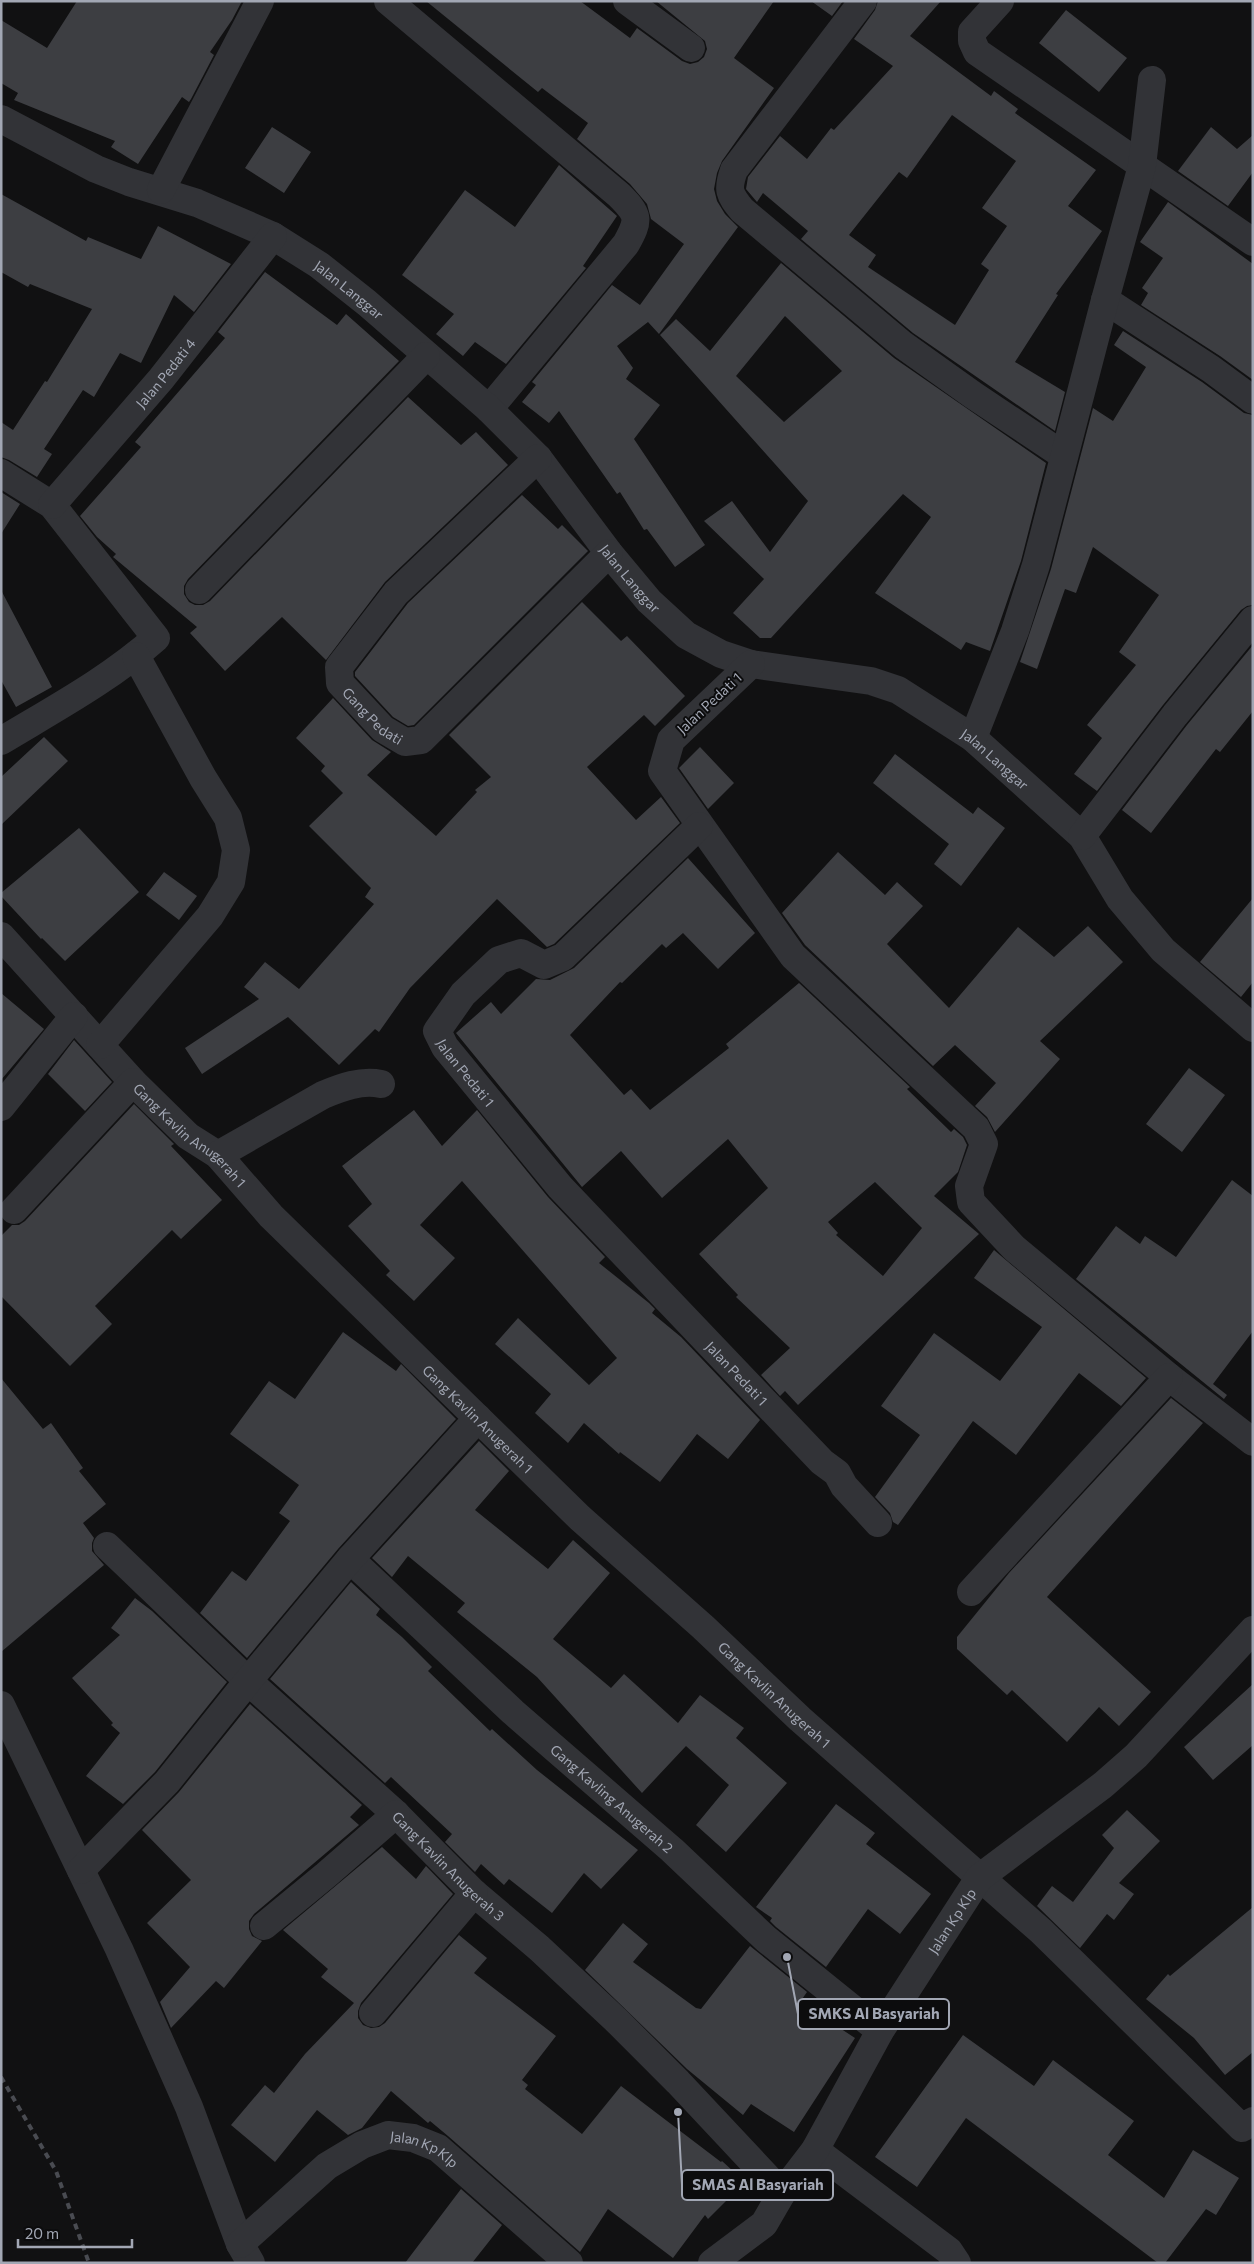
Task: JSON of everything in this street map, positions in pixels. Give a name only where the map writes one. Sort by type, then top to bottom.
[{"type":"street","points":[[161,190],[221,72],[260,1]]},
{"type":"street","points":[[388,1],[620,194],[634,210],[636,226],[626,244],[489,410]]},
{"type":"street","points":[[627,1],[691,48]]},
{"type":"street","points":[[863,1],[734,170],[729,186],[732,197],[742,210],[903,345],[1064,455]]},
{"type":"street","points":[[1000,1],[972,32],[972,41],[977,52],[1253,242]]},
{"type":"street","points":[[973,738],[1015,631],[1036,564],[1104,300],[1142,166],[1152,80]]},
{"type":"street","name":"Jalan Langgar","points":[[1,120],[96,169],[129,182],[161,190],[197,203],[273,236],[319,265],[367,303],[489,410],[538,458],[609,553],[649,601],[686,635],[721,654],[751,664],[880,684],[898,690],[973,738],[1082,836],[1120,899],[1163,950],[1253,1028]]},
{"type":"street","name":"Jalan Pedati 4","points":[[52,505],[161,379],[273,236]]},
{"type":"street","points":[[1104,300],[1211,368],[1253,400]]},
{"type":"street","points":[[199,590],[426,356]]},
{"type":"street","name":"Gang Pedati","points":[[538,458],[396,593],[339,667],[340,683],[383,730],[405,742],[421,740],[609,553]]},
{"type":"street","points":[[1,473],[52,505],[156,638],[136,656],[108,676],[1,741]]},
{"type":"street","points":[[1082,836],[1175,715],[1253,620]]},
{"type":"street","points":[[100,1045],[210,916],[231,882],[236,850],[228,818],[203,778],[136,656]]},
{"type":"street","name":"Jalan Pedati 1","points":[[751,664],[671,740],[662,771],[699,826],[563,957],[544,965],[521,953],[499,960],[463,994],[437,1031],[445,1047],[560,1186],[822,1462],[837,1473],[844,1486],[878,1523]]},
{"type":"street","points":[[699,826],[793,956],[976,1128],[984,1144],[969,1186],[972,1202],[1014,1248],[1169,1377],[1253,1442]]},
{"type":"street","name":"Gang Kavlin Anugerah 1","points":[[1,936],[133,1082],[188,1136],[218,1155],[271,1216],[580,1518],[703,1628],[800,1719],[1041,1931],[1242,2128],[1253,2121]]},
{"type":"street","points":[[1,1107],[74,1016]]},
{"type":"street","points":[[14,1210],[133,1082]]},
{"type":"street","points":[[218,1155],[323,1095],[342,1087],[369,1082],[381,1084]]},
{"type":"street","points":[[971,1592],[1169,1377]]},
{"type":"street","points":[[81,1870],[167,1782],[350,1559],[478,1418]]},
{"type":"street","name":"Gang Kavlin Anugerah 3","points":[[107,1546],[248,1681],[396,1814],[474,1893],[539,1948],[616,2020],[678,2082],[782,2194]]},
{"type":"street","name":"Gang Kavling Anugerah 2","points":[[350,1559],[513,1712],[672,1850],[766,1938],[880,2031]]},
{"type":"street","name":"Jalan Kp Klp","points":[[712,2263],[764,2224],[782,2194],[815,2150],[880,2031],[979,1878],[1103,1785],[1136,1756],[1253,1630]]},
{"type":"street","points":[[1,1705],[119,1948],[189,2107],[245,2253]]},
{"type":"street","points":[[264,1926],[396,1814]]},
{"type":"street","points":[[373,2013],[474,1893]]},
{"type":"street","name":"Jalan Kp Klp","points":[[245,2253],[327,2166],[362,2145],[388,2135],[413,2138],[438,2148],[569,2263]]},
{"type":"street","points":[[815,2150],[949,2251],[957,2263]]},
{"type":"building","points":[[77,1],[242,1],[232,20],[210,52],[214,55],[191,99],[189,102],[182,97],[138,164],[111,147],[115,141],[14,100],[18,93],[1,83],[1,20],[47,48]]},
{"type":"building","points":[[426,1],[580,1],[630,38],[637,28],[682,61],[690,64],[698,62],[704,57],[707,49],[705,41],[656,1],[774,1],[734,58],[774,88],[722,161],[717,173],[714,189],[717,201],[725,214],[738,227],[659,334],[648,322],[617,346],[633,368],[626,379],[660,405],[634,439],[705,545],[675,567],[647,529],[644,530],[620,492],[617,494],[559,411],[549,423],[522,402],[536,385],[532,382],[612,285],[640,305],[684,244],[651,219],[647,204],[630,184],[577,139],[588,123],[542,88],[538,92]]},
{"type":"building","points":[[811,1],[843,1],[832,16]]},
{"type":"building","points":[[878,1],[941,1],[910,36],[991,96],[994,91],[1018,109],[1015,113],[1096,170],[1068,206],[1102,231],[1056,294],[1058,295],[1015,362],[1065,392],[1055,431],[913,333],[801,239],[808,231],[763,193],[757,202],[746,189],[748,177],[780,136],[807,159],[831,128],[834,130],[893,66],[854,39],[875,10]],"holes":[[[952,115],[1016,161],[982,208],[1007,226],[981,264],[989,270],[955,325],[868,267],[876,255],[849,235],[899,172],[907,178]]]},
{"type":"building","points":[[1066,10],[1127,58],[1099,92],[1039,43]]},
{"type":"building","points":[[272,127],[311,152],[284,193],[245,168]]},
{"type":"building","points":[[1211,127],[1237,149],[1253,135],[1253,172],[1228,206],[1178,171]]},
{"type":"building","points":[[559,165],[617,216],[583,266],[586,268],[506,364],[475,342],[463,356],[436,334],[454,314],[402,275],[465,190],[515,227]]},
{"type":"building","points":[[1,194],[86,241],[88,237],[141,259],[158,226],[231,264],[194,312],[174,295],[141,363],[120,353],[94,397],[83,390],[44,449],[52,454],[37,477],[1,457],[1,422],[13,430],[45,381],[47,382],[92,309],[30,284],[28,287],[1,272]]},
{"type":"building","points":[[1168,202],[1253,264],[1253,380],[1220,356],[1141,305],[1148,293],[1142,288],[1163,258],[1140,242]]},
{"type":"building","points":[[781,263],[894,358],[1046,463],[1021,561],[990,651],[966,642],[961,650],[875,593],[931,517],[903,494],[771,638],[760,638],[733,613],[764,579],[704,521],[732,501],[770,552],[808,501],[660,335],[676,319],[710,351]],"holes":[[[785,316],[842,371],[784,422],[736,376]]]},
{"type":"building","points":[[265,272],[337,325],[346,314],[399,361],[188,579],[184,586],[184,594],[189,602],[195,605],[203,605],[210,601],[408,397],[461,445],[476,432],[508,465],[385,582],[326,660],[282,617],[225,671],[190,633],[197,627],[113,557],[116,554],[97,537],[80,516],[141,447],[135,442],[225,338],[218,332]]},
{"type":"building","points":[[1123,331],[1202,382],[1244,413],[1253,415],[1253,605],[1241,610],[1163,705],[1097,791],[1074,774],[1102,738],[1087,725],[1136,665],[1119,652],[1159,595],[1093,547],[1076,593],[1065,589],[1037,669],[1020,662],[1051,569],[1093,408],[1113,421],[1146,367],[1114,345]]},
{"type":"building","points":[[1,492],[20,504],[1,534]]},
{"type":"building","points":[[522,495],[558,529],[562,525],[588,551],[414,725],[408,726],[393,717],[355,676],[355,672],[408,603]]},
{"type":"building","points":[[1,590],[52,687],[16,707],[1,680]]},
{"type":"building","points":[[582,602],[621,641],[627,636],[685,696],[655,726],[644,715],[587,767],[636,820],[661,797],[680,823],[554,944],[547,947],[497,899],[410,988],[379,1032],[375,1029],[339,1065],[288,1017],[202,1074],[185,1048],[259,999],[244,987],[265,962],[299,989],[374,904],[365,897],[371,888],[309,826],[343,793],[321,771],[325,766],[296,738],[333,698],[372,740],[391,752],[367,775],[436,836],[477,792],[475,790],[491,777],[449,735]]},
{"type":"building","points":[[1253,645],[1253,711],[1220,752],[1216,749],[1151,833],[1122,810],[1187,725]]},
{"type":"building","points":[[44,737],[68,761],[1,825],[1,777]]},
{"type":"building","points":[[700,747],[734,783],[708,809],[679,768]]},
{"type":"building","points":[[895,754],[973,814],[978,807],[1005,828],[961,886],[934,864],[949,844],[873,783]]},
{"type":"building","points":[[79,828],[139,892],[65,961],[41,939],[1,896],[1,893]]},
{"type":"building","points":[[838,852],[885,895],[897,882],[923,906],[887,944],[949,1008],[1018,927],[1054,957],[1088,926],[1123,962],[1040,1041],[1060,1059],[995,1132],[987,1117],[975,1106],[996,1083],[955,1045],[933,1066],[805,945],[782,913]]},
{"type":"building","points":[[688,858],[755,933],[718,969],[683,933],[666,948],[662,944],[622,983],[620,982],[570,1035],[624,1095],[631,1089],[650,1110],[729,1048],[726,1044],[799,983],[910,1087],[907,1089],[951,1132],[954,1129],[963,1137],[967,1145],[958,1172],[934,1196],[979,1234],[798,1405],[785,1391],[780,1396],[761,1375],[790,1348],[736,1297],[738,1295],[699,1254],[768,1188],[728,1139],[662,1198],[621,1151],[582,1187],[456,1033],[491,1002],[501,1014],[536,979],[550,980],[574,968]],"holes":[[[875,1182],[922,1228],[883,1276],[836,1235],[838,1233],[828,1222]]]},
{"type":"building","points":[[164,872],[197,896],[179,920],[146,895]]},
{"type":"building","points":[[1253,898],[1253,982],[1241,997],[1200,962]]},
{"type":"building","points":[[1,993],[44,1029],[1,1080]]},
{"type":"building","points":[[74,1040],[112,1082],[85,1111],[48,1074]]},
{"type":"building","points":[[1189,1068],[1225,1095],[1182,1152],[1146,1124]]},
{"type":"building","points":[[134,1104],[174,1144],[171,1146],[222,1200],[181,1239],[172,1230],[95,1306],[112,1324],[70,1366],[1,1296],[1,1236],[12,1225],[19,1225],[25,1221]]},
{"type":"building","points":[[414,1110],[442,1146],[477,1110],[548,1197],[605,1257],[599,1263],[649,1303],[655,1309],[652,1313],[681,1337],[760,1420],[728,1459],[697,1434],[660,1482],[620,1452],[619,1454],[584,1423],[568,1443],[535,1413],[551,1394],[495,1344],[518,1318],[589,1385],[617,1358],[462,1181],[420,1225],[455,1258],[414,1301],[386,1275],[390,1271],[348,1226],[372,1204],[342,1166]]},
{"type":"building","points":[[1232,1180],[1253,1196],[1253,1331],[1213,1384],[1227,1395],[1224,1399],[1076,1279],[1116,1226],[1140,1244],[1145,1236],[1176,1257]]},
{"type":"building","points":[[994,1250],[1146,1378],[1121,1406],[1079,1373],[1016,1455],[973,1421],[898,1525],[893,1522],[890,1513],[875,1497],[920,1435],[881,1406],[934,1333],[1000,1381],[1042,1327],[974,1278]]},
{"type":"building","points":[[343,1332],[396,1371],[401,1364],[456,1419],[338,1549],[247,1658],[200,1613],[232,1571],[246,1581],[290,1521],[279,1513],[299,1485],[230,1434],[269,1381],[295,1399]]},
{"type":"building","points":[[1,1378],[43,1429],[51,1423],[83,1468],[79,1471],[106,1504],[83,1523],[94,1538],[92,1551],[104,1565],[1,1652]]},
{"type":"building","points":[[1171,1398],[1203,1423],[1047,1597],[1151,1692],[1119,1726],[1099,1707],[1067,1742],[1012,1690],[1007,1695],[957,1649],[957,1637],[1009,1573]]},
{"type":"building","points":[[479,1441],[509,1471],[475,1510],[548,1569],[573,1540],[610,1573],[553,1639],[611,1688],[624,1674],[678,1723],[700,1695],[744,1728],[736,1738],[787,1783],[726,1852],[696,1825],[729,1785],[686,1746],[642,1793],[537,1677],[457,1612],[465,1603],[408,1556],[392,1577],[372,1558]]},
{"type":"building","points":[[351,1582],[380,1609],[376,1615],[402,1637],[432,1667],[428,1671],[490,1731],[492,1729],[537,1770],[638,1850],[601,1889],[584,1873],[552,1913],[509,1879],[504,1885],[481,1864],[475,1872],[445,1842],[452,1834],[391,1777],[385,1783],[270,1679]]},
{"type":"building","points":[[135,1598],[152,1611],[227,1682],[155,1772],[123,1804],[86,1776],[120,1733],[111,1725],[113,1723],[72,1678],[120,1635],[111,1628]]},
{"type":"building","points":[[1253,1684],[1253,1745],[1213,1780],[1184,1747]]},
{"type":"building","points":[[250,1704],[362,1805],[350,1817],[359,1825],[254,1914],[249,1921],[249,1929],[252,1936],[262,1941],[224,1988],[216,1981],[171,2028],[160,2002],[190,1967],[147,1923],[191,1880],[142,1830],[179,1792]]},
{"type":"building","points":[[836,1804],[875,1833],[866,1844],[931,1894],[900,1934],[868,1909],[826,1967],[776,1927],[770,1921],[772,1918],[756,1907]]},
{"type":"building","points":[[1127,1810],[1160,1841],[1119,1883],[1134,1894],[1114,1920],[1107,1914],[1080,1948],[1037,1906],[1052,1886],[1073,1902],[1114,1848],[1102,1835]]},
{"type":"building","points":[[382,1847],[416,1879],[426,1866],[453,1894],[361,2003],[358,2018],[363,2025],[371,2028],[379,2027],[385,2023],[459,1935],[487,1958],[474,1973],[556,2036],[522,2080],[528,2085],[525,2089],[582,2134],[621,2086],[722,2161],[745,2182],[708,2219],[705,2215],[673,2258],[608,2209],[580,2252],[448,2136],[430,2121],[428,2123],[391,2091],[362,2128],[348,2135],[317,2110],[275,2162],[231,2125],[265,2085],[274,2093],[305,2054],[354,2003],[321,1977],[328,1969],[283,1930]]},
{"type":"building","points":[[1253,1907],[1253,2052],[1225,2075],[1194,2038],[1146,1999],[1168,1974],[1170,1976]]},
{"type":"building","points":[[623,1923],[648,1944],[633,1962],[696,2008],[701,2009],[750,1946],[807,1992],[800,2002],[855,2038],[794,2132],[751,2104],[743,2115],[687,2069],[585,1970]]},
{"type":"building","points":[[963,2035],[1034,2086],[1053,2060],[1134,2121],[1108,2155],[1164,2198],[1193,2150],[1239,2178],[1216,2215],[1206,2209],[1165,2263],[1158,2263],[966,2118],[917,2187],[875,2157]]},
{"type":"building","points":[[461,2189],[502,2225],[472,2263],[405,2263]]},
{"type":"railway","points":[[1,2077],[56,2171],[89,2263]]},
{"type":"place","name":"SMKS Al Basyariah","points":[[787,1957]]},
{"type":"place","name":"SMAS Al Basyariah","points":[[678,2112]]}]
